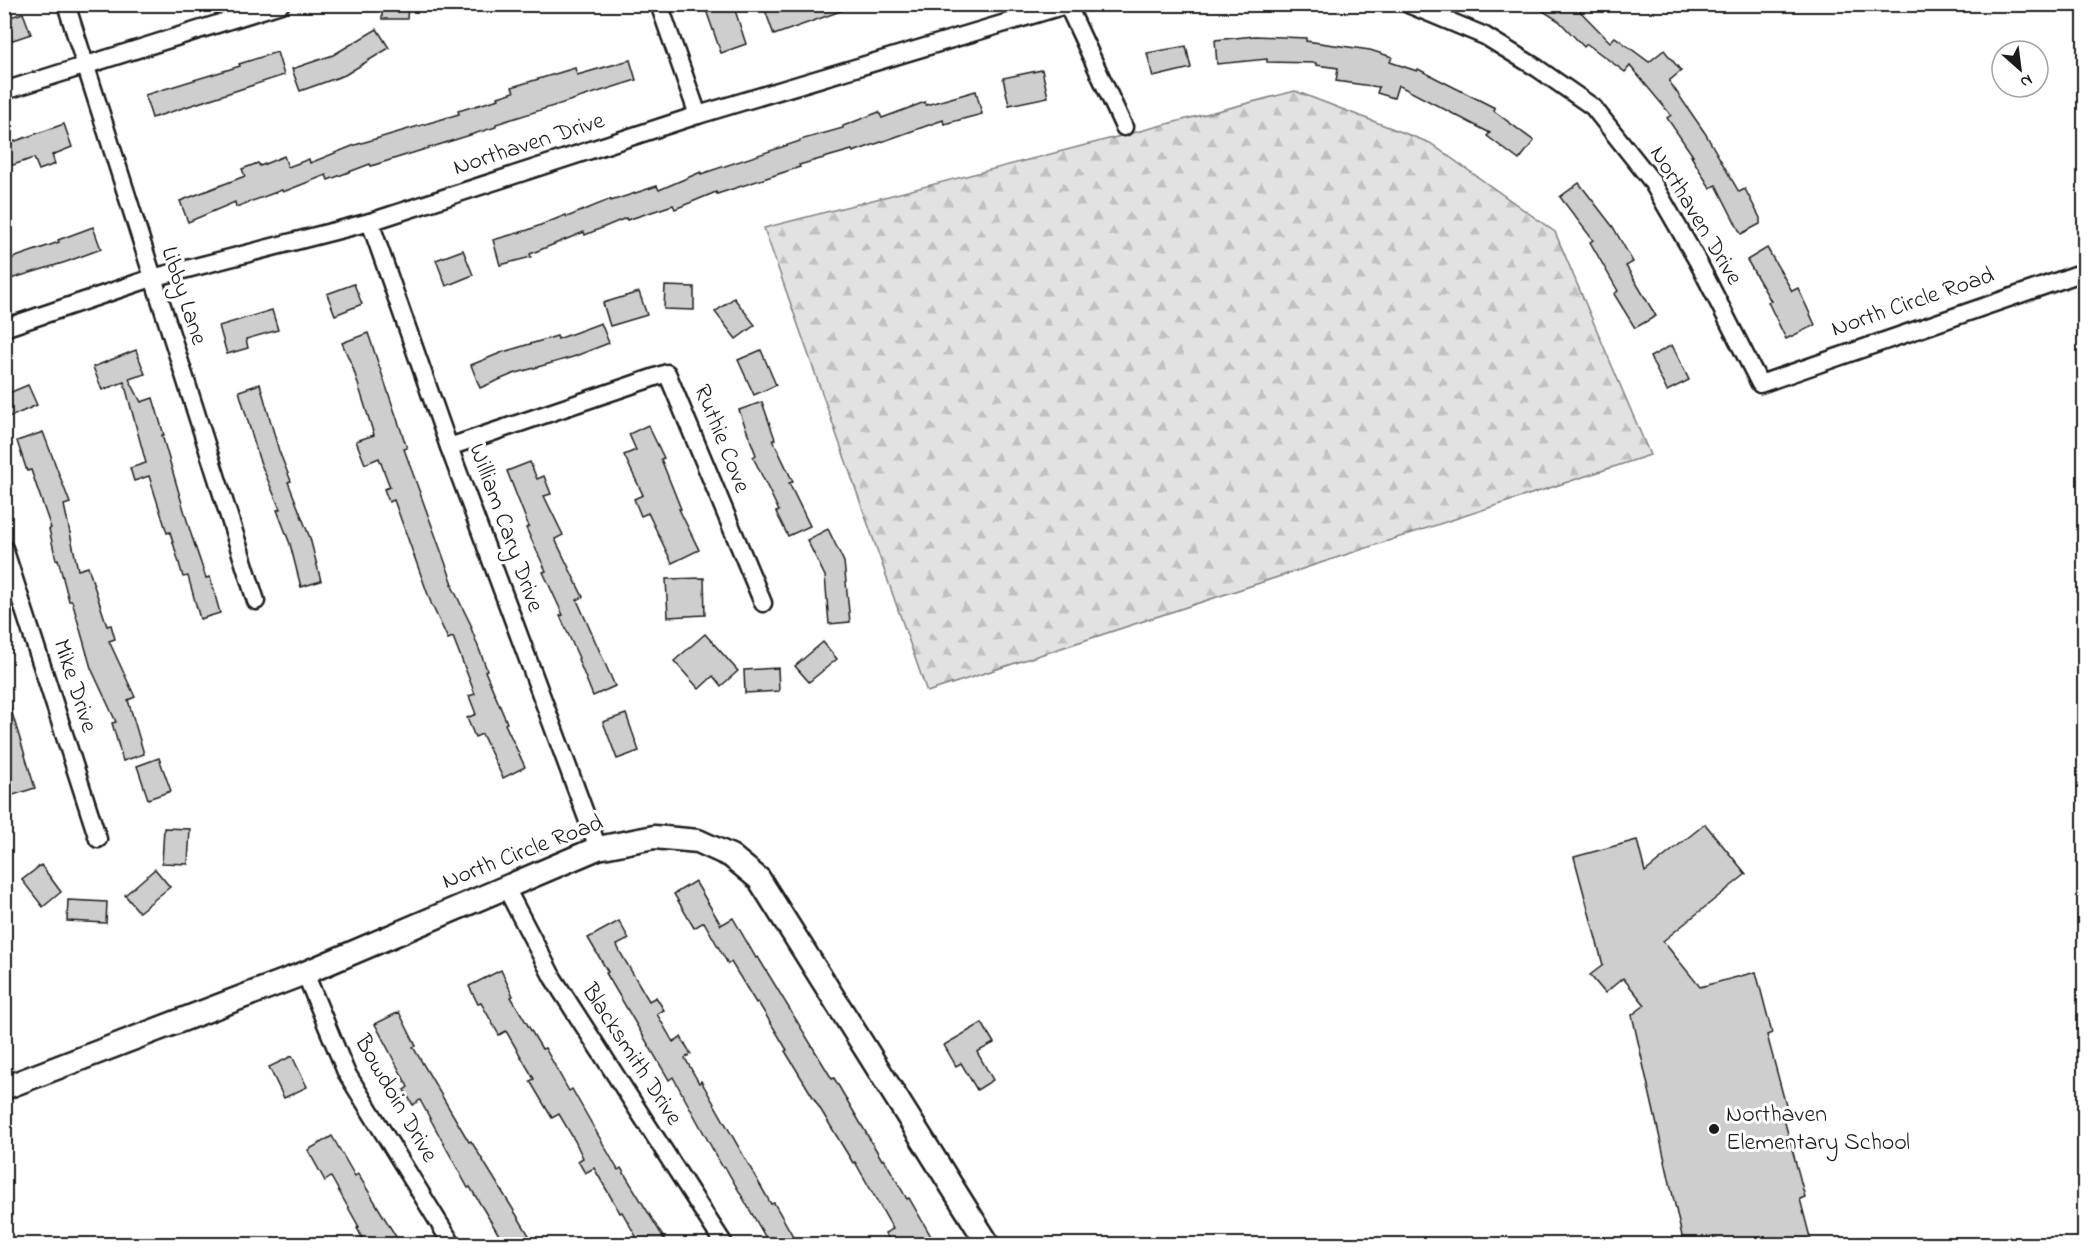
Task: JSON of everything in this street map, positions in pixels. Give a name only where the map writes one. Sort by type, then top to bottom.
[{"type":"street","name":"Libby Lane","points":[[66,4],[256,601]]},
{"type":"street","points":[[4,91],[281,4]]},
{"type":"street","points":[[659,4],[698,115]]},
{"type":"street","name":"Northaven Drive","points":[[1408,4],[1485,36],[1537,68],[1593,107],[1651,180],[1697,260],[1760,384]]},
{"type":"street","points":[[1068,5],[1124,128]]},
{"type":"street","name":"Northaven Drive","points":[[4,328],[152,278],[370,222],[698,115],[1068,5]]},
{"type":"street","name":"William Cary Drive","points":[[370,222],[449,447],[598,848]]},
{"type":"street","name":"North Circle Road","points":[[1760,384],[2085,272]]},
{"type":"street","name":"Ruthie Cove","points":[[449,447],[667,373],[762,603]]},
{"type":"street","name":"Mike Drive","points":[[4,549],[9,580],[98,839]]},
{"type":"street","name":"North Circle Road","points":[[4,1089],[305,973],[598,848],[654,837],[698,841],[731,856],[759,879],[988,1245]]},
{"type":"street","name":"Blacksmith Drive","points":[[505,886],[553,978],[723,1245]]},
{"type":"street","name":"Bowdoin Drive","points":[[305,973],[346,1072],[452,1245]]},
{"type":"green space","points":[[1295,91],[1430,143],[1555,232],[1650,455],[927,692],[764,228]]},
{"type":"building","points":[[382,4],[408,4],[407,19],[382,19]]},
{"type":"building","points":[[723,4],[733,4],[746,44],[721,53],[706,10]]},
{"type":"building","points":[[780,4],[852,4],[852,7],[774,35],[765,10]]},
{"type":"building","points":[[1532,4],[1573,4],[1610,42],[1615,37],[1649,62],[1664,50],[1681,71],[1669,81],[1705,133],[1739,192],[1745,189],[1760,218],[1760,224],[1741,234],[1716,185],[1710,188],[1691,156],[1693,156],[1667,118],[1671,115],[1630,66],[1625,72],[1587,44],[1584,47],[1559,21]]},
{"type":"building","points":[[23,13],[31,34],[4,43],[4,19]]},
{"type":"building","points":[[377,29],[389,48],[345,75],[300,91],[292,69],[333,55]]},
{"type":"building","points":[[1255,36],[1306,38],[1306,41],[1370,50],[1392,57],[1390,62],[1417,71],[1418,69],[1495,108],[1494,111],[1534,141],[1519,160],[1487,136],[1490,133],[1398,85],[1394,98],[1377,93],[1379,87],[1336,81],[1338,68],[1316,65],[1316,63],[1267,62],[1267,59],[1217,64],[1215,40]]},
{"type":"building","points":[[1186,46],[1191,68],[1153,77],[1147,53]]},
{"type":"building","points":[[277,52],[284,75],[152,118],[145,95],[240,66],[239,64]]},
{"type":"building","points":[[630,60],[636,80],[496,124],[496,127],[371,166],[370,164],[328,180],[326,175],[236,207],[235,202],[188,222],[180,201],[245,176],[242,169],[258,163],[260,166],[284,156],[288,167],[309,159],[310,163],[355,145],[459,114],[458,111],[499,99],[498,97],[514,92],[512,87],[575,68],[577,75]]},
{"type":"building","points":[[1042,70],[1048,97],[1009,105],[1003,78]]},
{"type":"building","points":[[976,91],[982,114],[944,124],[943,120],[853,152],[852,150],[799,165],[800,167],[717,194],[716,192],[675,209],[673,205],[627,220],[626,218],[530,254],[531,257],[500,265],[493,240],[528,230],[566,215],[567,217],[611,199],[611,201],[657,186],[659,190],[701,172],[701,174],[800,140],[843,128],[843,126],[879,112],[882,118],[925,102],[926,105]]},
{"type":"building","points":[[64,124],[72,147],[52,155],[55,164],[39,170],[34,158],[4,168],[4,145]]},
{"type":"building","points":[[1579,183],[1613,227],[1633,262],[1626,266],[1656,316],[1635,328],[1614,294],[1618,291],[1590,242],[1593,240],[1560,197]]},
{"type":"building","points":[[93,227],[101,249],[4,281],[4,261],[59,242],[58,240]]},
{"type":"building","points":[[1767,248],[1792,291],[1798,288],[1815,325],[1786,339],[1768,302],[1771,301],[1747,260]]},
{"type":"building","points":[[463,250],[473,275],[446,286],[436,260]]},
{"type":"building","points":[[354,284],[362,304],[335,315],[327,294]]},
{"type":"building","points":[[665,286],[694,287],[694,310],[664,309]]},
{"type":"building","points":[[639,292],[647,315],[610,326],[603,303]]},
{"type":"building","points":[[734,298],[755,325],[736,339],[715,312]]},
{"type":"building","points":[[272,310],[278,330],[246,339],[248,348],[227,354],[219,326]]},
{"type":"building","points":[[601,323],[609,343],[573,357],[513,374],[480,388],[471,365],[503,352],[557,336],[558,339]]},
{"type":"building","points":[[368,333],[407,448],[404,449],[453,584],[451,584],[472,627],[487,670],[485,671],[507,723],[505,724],[525,767],[503,778],[482,734],[475,737],[467,718],[476,714],[469,696],[475,694],[453,637],[448,639],[431,603],[394,500],[389,502],[384,489],[390,487],[379,458],[365,464],[356,441],[374,435],[353,368],[342,343]]},
{"type":"building","points":[[1672,345],[1689,380],[1667,391],[1650,357]]},
{"type":"building","points":[[136,350],[145,374],[129,379],[141,402],[153,398],[191,534],[206,578],[210,577],[220,613],[200,619],[188,576],[183,577],[170,532],[167,533],[149,476],[134,481],[130,468],[146,463],[124,382],[102,390],[93,367]]},
{"type":"building","points":[[761,350],[776,385],[754,395],[738,360]]},
{"type":"building","points":[[260,384],[279,451],[291,481],[288,482],[310,538],[321,581],[301,587],[290,544],[277,510],[280,509],[259,459],[239,391]]},
{"type":"building","points":[[28,385],[37,405],[10,417],[4,403],[4,395]]},
{"type":"building","points":[[762,402],[775,439],[773,440],[793,482],[789,483],[810,526],[788,536],[776,512],[779,511],[753,457],[756,455],[739,410]]},
{"type":"building","points":[[648,425],[664,458],[661,459],[681,509],[679,509],[699,550],[672,563],[648,513],[641,516],[634,499],[643,495],[624,455],[636,450],[629,434]]},
{"type":"building","points":[[43,432],[70,503],[64,505],[78,570],[88,567],[107,626],[111,625],[115,639],[109,641],[135,697],[128,700],[144,754],[123,761],[112,723],[116,722],[91,668],[72,601],[69,601],[58,559],[56,560],[49,529],[51,528],[31,470],[27,471],[17,441]]},
{"type":"building","points":[[530,462],[537,479],[544,476],[551,494],[544,496],[563,535],[555,539],[583,597],[577,600],[615,686],[593,696],[560,616],[563,615],[543,572],[546,571],[526,528],[529,527],[507,471]]},
{"type":"building","points":[[828,529],[844,562],[850,622],[829,624],[825,576],[807,540]]},
{"type":"building","points":[[704,578],[705,615],[668,617],[666,579]]},
{"type":"building","points":[[705,634],[738,671],[721,686],[713,676],[699,689],[674,661]]},
{"type":"building","points":[[823,642],[837,659],[809,682],[795,666]]},
{"type":"building","points":[[778,668],[779,691],[745,693],[744,670]]},
{"type":"building","points":[[4,700],[8,700],[35,788],[4,798]]},
{"type":"building","points":[[626,714],[639,751],[617,759],[603,722]]},
{"type":"building","points":[[159,758],[171,791],[148,799],[137,766]]},
{"type":"building","points":[[1705,824],[1746,874],[1663,941],[1700,987],[1756,972],[1772,1033],[1767,1035],[1789,1117],[1784,1119],[1805,1197],[1800,1199],[1812,1245],[1684,1245],[1632,1015],[1645,1005],[1623,978],[1605,993],[1590,975],[1603,965],[1574,857],[1637,840],[1645,872]]},
{"type":"building","points":[[164,828],[190,829],[188,864],[162,863]]},
{"type":"building","points":[[41,865],[61,892],[43,907],[22,880]]},
{"type":"building","points":[[155,869],[170,887],[139,912],[125,895]]},
{"type":"building","points":[[695,881],[721,925],[733,918],[832,1079],[834,1078],[882,1160],[884,1159],[907,1199],[909,1198],[936,1245],[892,1245],[885,1233],[893,1229],[855,1162],[853,1163],[785,1051],[787,1050],[758,1002],[756,1003],[731,962],[728,964],[704,922],[694,928],[674,894]]},
{"type":"building","points":[[68,900],[107,902],[106,923],[67,921]]},
{"type":"building","points":[[619,921],[629,939],[617,945],[620,952],[649,1001],[656,997],[664,1010],[657,1014],[673,1042],[681,1037],[691,1054],[685,1058],[699,1083],[701,1081],[771,1204],[774,1203],[798,1245],[770,1245],[725,1167],[723,1168],[673,1077],[669,1080],[606,973],[608,972],[588,938]]},
{"type":"building","points":[[501,970],[513,996],[511,997],[542,1049],[545,1048],[569,1091],[572,1089],[618,1170],[621,1168],[665,1240],[657,1245],[641,1245],[594,1168],[585,1173],[578,1161],[583,1158],[559,1114],[552,1118],[530,1081],[534,1079],[506,1031],[499,1035],[481,1003],[478,1004],[469,986]]},
{"type":"building","points":[[399,1012],[416,1046],[413,1047],[469,1142],[471,1141],[535,1245],[505,1245],[470,1187],[468,1188],[420,1100],[413,1105],[404,1090],[408,1087],[375,1024]]},
{"type":"building","points":[[982,1023],[994,1043],[977,1052],[993,1080],[977,1090],[961,1063],[956,1066],[944,1045]]},
{"type":"building","points":[[292,1056],[307,1087],[284,1098],[269,1067]]},
{"type":"building","points":[[332,1136],[355,1176],[358,1174],[401,1245],[366,1245],[357,1228],[359,1227],[331,1177],[325,1181],[308,1150]]},
{"type":"place","name":"Northaven Elementary School","points":[[1714,1129]]}]
